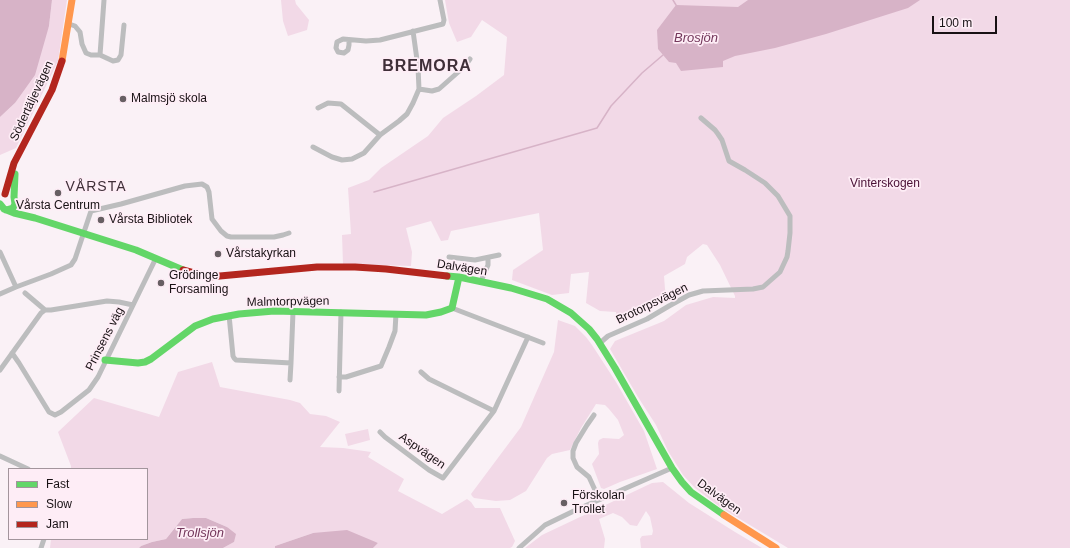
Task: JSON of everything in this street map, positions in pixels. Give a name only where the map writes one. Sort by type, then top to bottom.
[{"type":"main road","name":"Södertäljevägen","points":[[3,197],[8,189],[14,163],[52,90],[59,72],[69,24],[72,0]]},
{"type":"main road","name":"Södertäljevägen","points":[[14,163],[15,200]]},
{"type":"main road","name":"Dalvägen","points":[[3,197],[11,195],[35,218]]},
{"type":"main road","points":[[2,208],[13,208],[15,200]]},
{"type":"main road","name":"Dalvägen","points":[[2,208],[136,250],[179,269],[209,277],[306,267],[386,269],[459,277],[537,295],[556,303],[578,318],[593,334],[615,368],[672,468],[682,482],[691,492],[717,511],[776,548]]},
{"type":"main road","points":[[452,308],[459,277]]},
{"type":"main road","name":"Malmtorpvägen","points":[[105,360],[138,363],[151,360],[195,326],[229,315],[274,311],[426,315],[452,308]]},
{"type":"street","points":[[100,55],[104,0]]},
{"type":"street","points":[[349,40],[380,40],[443,24],[444,20],[440,0]]},
{"type":"street","points":[[69,24],[75,26],[80,32],[82,44],[86,53],[91,55],[100,55],[113,61],[118,60],[121,55],[124,25]]},
{"type":"street","points":[[313,147],[332,157],[342,160],[352,159],[364,153],[380,135],[407,114],[419,89],[413,31]]},
{"type":"street","points":[[419,89],[432,91],[439,89],[465,66],[470,59]]},
{"type":"street","points":[[318,108],[328,103],[341,104],[380,135]]},
{"type":"street","name":"Brotorpsvägen","points":[[600,344],[608,336],[647,319],[689,295],[703,291],[753,289],[763,287],[780,272],[787,257],[790,233],[790,216],[778,196],[765,183],[729,161],[722,140],[715,130],[701,118]]},
{"type":"street","points":[[0,294],[70,265],[75,259],[91,211],[109,208],[185,186],[202,184],[207,187],[209,192],[212,219],[227,236],[236,238],[274,237],[289,233]]},
{"type":"street","points":[[0,252],[16,287]]},
{"type":"street","points":[[449,257],[475,260],[499,255]]},
{"type":"street","name":"Prinsens väg","points":[[12,353],[49,412],[55,415],[60,412],[89,390],[98,376],[156,258]]},
{"type":"street","points":[[481,282],[488,266],[488,258]]},
{"type":"street","points":[[25,293],[46,310]]},
{"type":"street","points":[[0,370],[41,313],[46,310],[107,301],[133,305]]},
{"type":"street","points":[[452,308],[543,343]]},
{"type":"street","points":[[290,380],[293,312]]},
{"type":"street","points":[[339,391],[341,312]]},
{"type":"street","points":[[339,377],[346,377],[381,366],[395,331],[396,314]]},
{"type":"street","points":[[229,315],[233,356],[236,360],[290,362]]},
{"type":"street","name":"Aspvägen","points":[[380,432],[429,470],[443,478],[494,410],[528,337]]},
{"type":"street","points":[[421,372],[429,379],[494,410]]},
{"type":"street","points":[[594,416],[576,443],[573,451],[573,458],[578,467],[589,477],[600,499]]},
{"type":"street","points":[[0,456],[26,468]]},
{"type":"street","points":[[519,548],[545,525],[672,468]]},
{"type":"green space","points":[[52,0],[67,0],[58,61],[16,148],[0,155],[0,117],[15,103],[49,26]]},
{"type":"green space","points":[[281,0],[295,0],[296,4],[309,20],[307,30],[288,36],[283,21]]},
{"type":"green space","name":"Vinterskogen","points":[[445,0],[1070,0],[1070,548],[788,548],[720,507],[695,488],[683,475],[668,451],[656,425],[610,349],[615,341],[664,321],[686,305],[713,297],[735,298],[720,265],[707,245],[703,244],[687,257],[685,264],[664,276],[665,289],[668,299],[616,319],[616,312],[600,311],[586,303],[589,272],[571,274],[569,293],[552,295],[512,280],[513,270],[543,250],[539,213],[451,231],[448,240],[441,241],[431,221],[406,228],[412,252],[411,266],[343,264],[342,235],[351,234],[348,188],[369,180],[381,168],[428,136],[443,118],[504,75],[507,37],[482,20],[471,37],[457,42],[449,23]]},
{"type":"green space","points":[[558,320],[575,326],[592,345],[616,382],[644,431],[657,469],[604,489],[601,488],[592,464],[599,454],[599,440],[603,438],[619,439],[624,435],[618,420],[609,409],[605,405],[596,404],[581,428],[570,450],[552,454],[547,458],[526,491],[510,500],[496,501],[474,498],[471,494],[521,427],[554,352]]},
{"type":"green space","points":[[212,362],[220,387],[290,400],[300,403],[310,414],[326,416],[340,422],[320,447],[343,448],[371,452],[368,457],[404,479],[398,491],[442,514],[467,499],[475,508],[500,508],[515,541],[512,547],[373,548],[378,543],[313,533],[275,546],[275,548],[223,548],[234,542],[227,527],[206,518],[193,518],[182,519],[166,539],[152,542],[139,548],[50,548],[51,540],[148,540],[148,468],[71,468],[58,432],[94,398],[159,417],[178,372]]},
{"type":"green space","points":[[368,429],[370,440],[348,446],[345,434]]},
{"type":"green space","points":[[663,482],[689,503],[762,548],[641,548],[640,539],[642,536],[652,535],[653,531],[650,517],[646,511],[637,526],[630,525],[622,517],[613,513],[599,519],[605,539],[604,548],[525,548],[542,535],[652,483]]},
{"type":"water","points":[[0,0],[52,0],[49,26],[35,75],[15,103],[0,117]]},
{"type":"water","name":"Brosjön","points":[[748,0],[920,0],[908,8],[826,34],[775,48],[735,56],[723,61],[723,67],[681,71],[676,63],[669,62],[658,49],[657,30],[676,5],[738,7]]},
{"type":"water","name":"Trollsjön","points":[[206,518],[227,527],[236,534],[234,542],[223,548],[139,548],[152,542],[166,539],[182,519]]},
{"type":"water","points":[[347,530],[378,543],[373,548],[275,548],[275,546],[313,533]]},
{"type":"waterway","points":[[673,0],[676,5]]},
{"type":"waterway","points":[[374,192],[597,128],[611,106],[642,73],[663,55]]},
{"type":"traffic: fast","points":[[6,210],[13,208],[15,204],[15,174]]},
{"type":"traffic: fast","points":[[0,204],[4,209],[14,213],[35,218],[136,250],[183,270]]},
{"type":"traffic: fast","points":[[447,276],[459,277],[511,288],[547,299],[571,313],[589,329],[597,339],[672,468],[682,482],[691,492],[724,515]]},
{"type":"traffic: fast","points":[[105,360],[138,363],[145,362],[195,326],[213,319],[239,314],[274,311],[426,315],[441,312],[452,308],[459,277]]},
{"type":"traffic: slow","points":[[62,61],[72,0]]},
{"type":"traffic: slow","points":[[724,515],[776,548]]},
{"type":"traffic: jam","points":[[5,194],[14,163],[52,90],[62,61]]},
{"type":"traffic: jam","points":[[183,270],[209,277],[317,267],[355,267],[447,276]]},
{"type":"place","name":"Malmsjö skola","points":[[123,99]]},
{"type":"place","name":"Vårsta Centrum","points":[[58,193]]},
{"type":"place","name":"Vårsta Bibliotek","points":[[101,220]]},
{"type":"place","name":"Vårstakyrkan","points":[[218,254]]},
{"type":"place","name":"Grödinge Forsamling","points":[[161,283]]},
{"type":"place","name":"Förskolan Trollet","points":[[564,503]]},
{"type":"district","name":"BREMORA","points":[[427,67]]},
{"type":"district","name":"VÅRSTA","points":[[96,187]]}]
